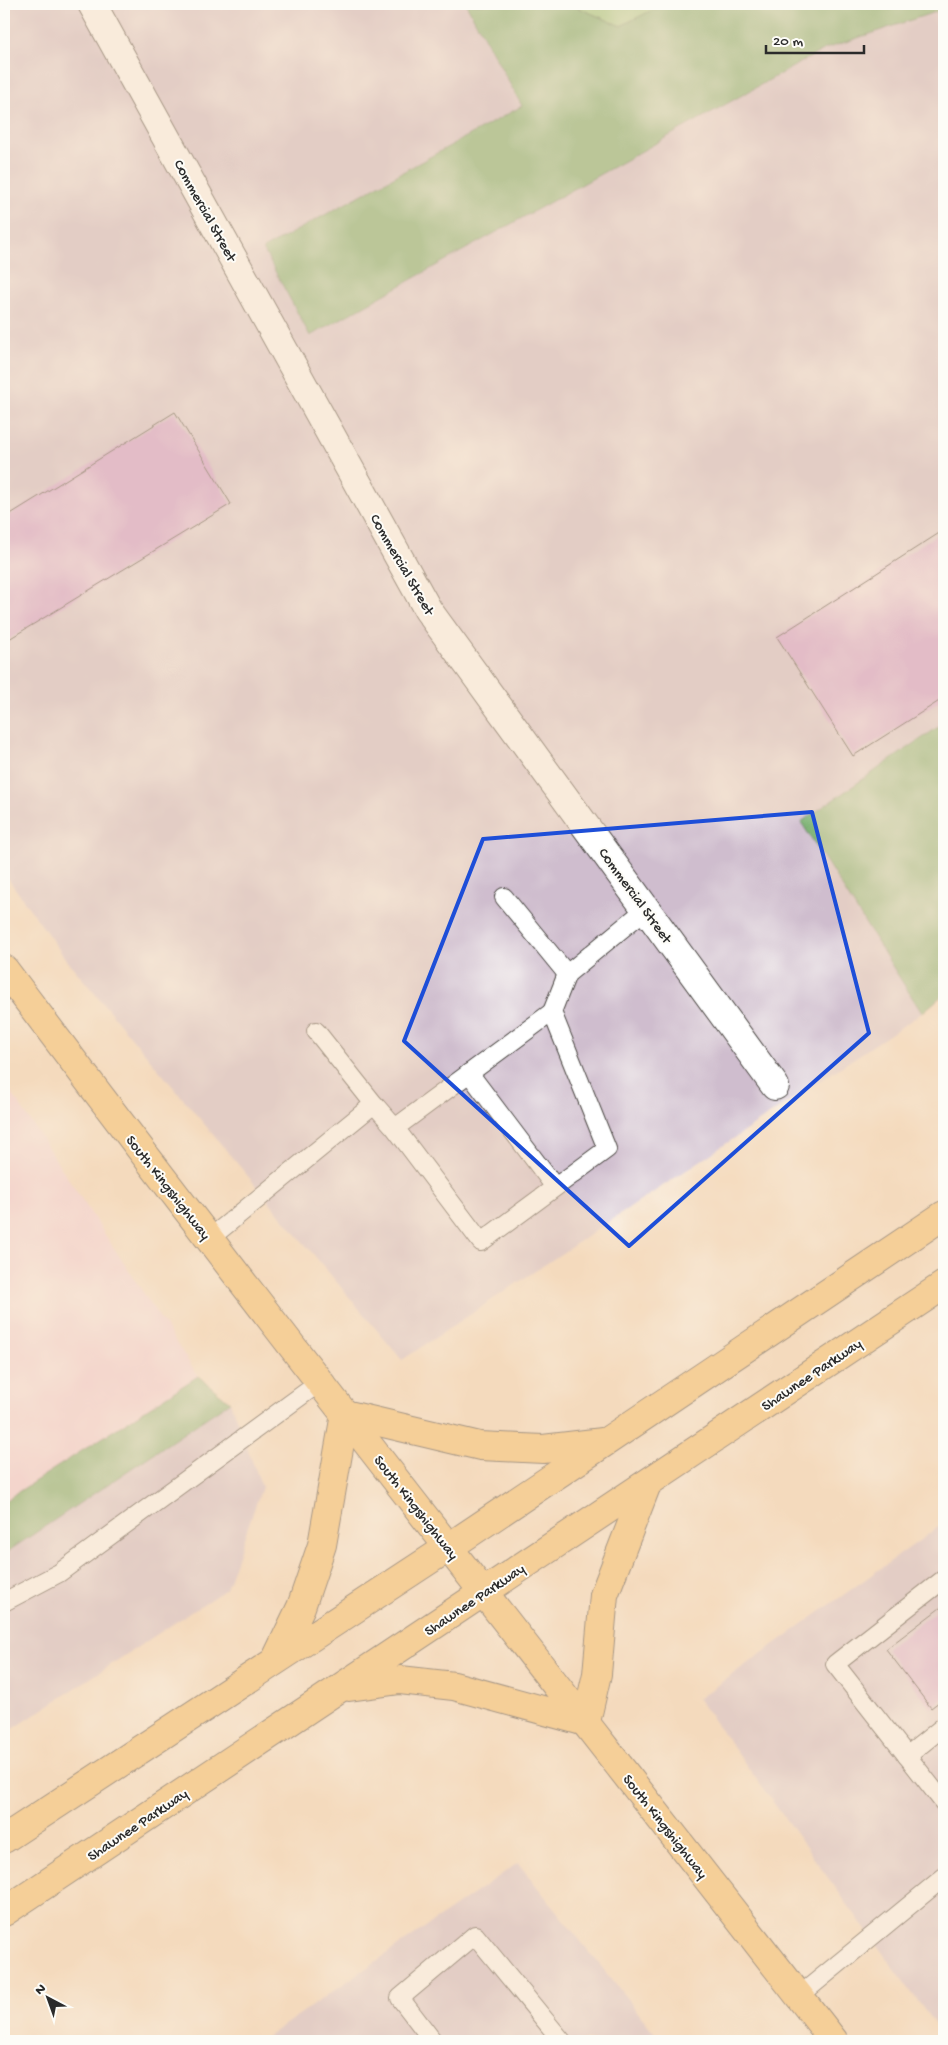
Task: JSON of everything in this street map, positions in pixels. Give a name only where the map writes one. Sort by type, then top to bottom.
[{"type":"main road","name":"South Kingshighway","points":[[4,969],[344,1414],[834,2041]]},
{"type":"main road","points":[[4,1839],[449,1547],[944,1215]]},
{"type":"main road","name":"Shawnee Parkway","points":[[4,1912],[944,1285]]},
{"type":"main road","points":[[276,1659],[301,1607],[322,1544],[344,1414],[480,1446],[543,1449],[607,1441]]},
{"type":"main road","points":[[340,1688],[400,1680],[454,1686],[586,1722],[597,1674],[604,1596],[647,1484]]},
{"type":"street","name":"Commercial Street","points":[[92,4],[428,610],[775,1086]]},
{"type":"lane","points":[[504,897],[567,974]]},
{"type":"lane","points":[[395,1128],[552,1012],[567,974],[646,909]]},
{"type":"lane","points":[[316,1030],[395,1128],[481,1242],[607,1149],[552,1012]]},
{"type":"lane","points":[[469,1073],[556,1187]]},
{"type":"lane","points":[[209,1239],[374,1104]]},
{"type":"lane","points":[[4,1602],[60,1573],[320,1382]]},
{"type":"lane","points":[[944,1579],[835,1664],[944,1803]]},
{"type":"lane","points":[[907,1756],[944,1726]]},
{"type":"lane","points":[[799,1996],[944,1877]]},
{"type":"lane","points":[[433,2041],[400,1998],[475,1935],[562,2041]]},
{"type":"highlighted area","points":[[812,812],[869,1033],[629,1246],[404,1041],[483,839]]},
{"type":"shaded area","points":[[4,4],[466,4],[522,106],[263,249],[310,336],[825,48],[944,9],[944,723],[801,822],[922,1013],[402,1360],[65,958],[4,873]]},
{"type":"shaded area","points":[[4,1081],[198,1376],[4,1501]]},
{"type":"shaded area","points":[[230,1402],[262,1487],[226,1589],[4,1735],[4,1554]]},
{"type":"shaded area","points":[[944,1523],[944,2037],[698,1699]]},
{"type":"shaded area","points":[[518,1863],[661,2041],[261,2041]]},
{"type":"green space","points":[[466,4],[569,4],[621,26],[664,4],[944,4],[944,9],[825,49],[310,336],[263,249],[522,106]]},
{"type":"green space","points":[[569,4],[664,4],[621,26]]},
{"type":"green space","points":[[944,723],[944,994],[922,1013],[801,822]]},
{"type":"green space","points":[[198,1376],[230,1402],[4,1554],[4,1501]]},
{"type":"building","points":[[175,412],[231,504],[9,639],[4,631],[4,518]]},
{"type":"building","points":[[944,530],[944,698],[853,756],[777,637]]},
{"type":"building","points":[[944,1605],[944,1698],[931,1708],[886,1649]]}]
